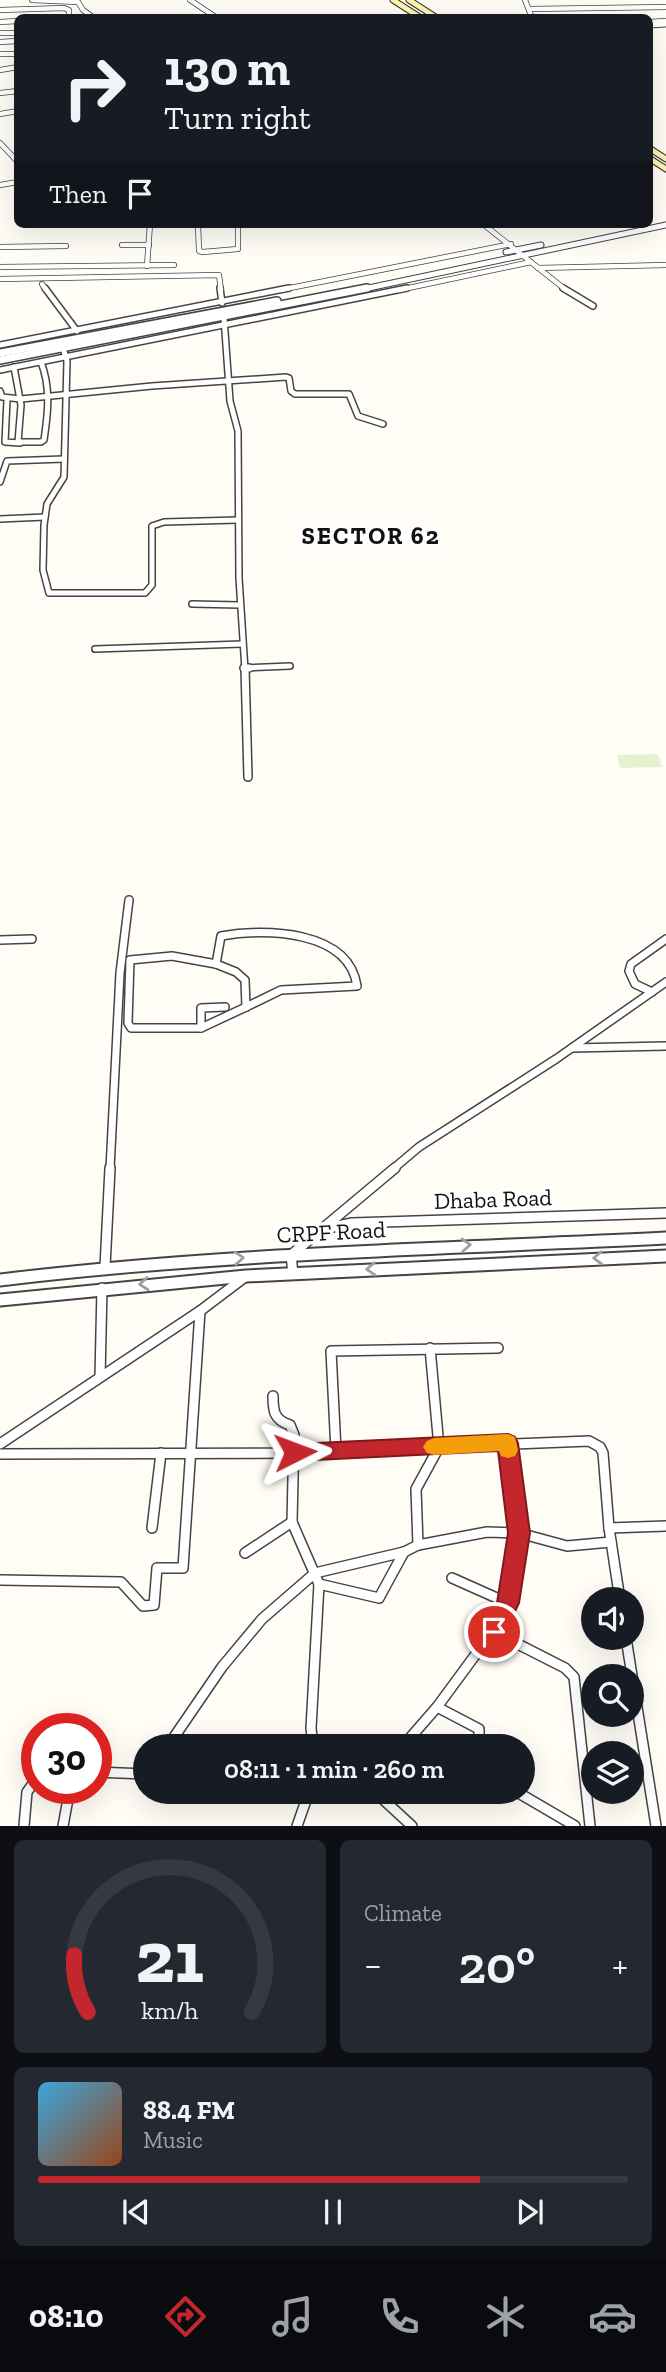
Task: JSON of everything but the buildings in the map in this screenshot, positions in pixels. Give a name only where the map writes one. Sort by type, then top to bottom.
[{"type":"main road","points":[[393,0],[415,14]]},
{"type":"main road","points":[[408,0],[431,14]]},
{"type":"street","points":[[32,0],[78,2],[88,14]]},
{"type":"street","points":[[190,0],[211,14]]},
{"type":"street","points":[[525,0],[531,14]]},
{"type":"street","points":[[566,0],[569,9]]},
{"type":"street","points":[[600,0],[604,8]]},
{"type":"street","points":[[641,0],[645,8]]},
{"type":"street","points":[[0,7],[64,8],[69,10],[69,14]]},
{"type":"street","points":[[529,9],[666,7]]},
{"type":"street","points":[[0,143],[14,158]]},
{"type":"street","points":[[147,266],[150,228]]},
{"type":"street","points":[[198,228],[199,251],[203,252],[238,249],[238,228]]},
{"type":"street","points":[[489,228],[558,285],[593,306]]},
{"type":"street","points":[[0,353],[121,337],[225,318],[631,228]]},
{"type":"street","points":[[0,360],[105,333],[641,228]]},
{"type":"street","points":[[0,345],[511,244]]},
{"type":"street","points":[[122,245],[149,245]]},
{"type":"street","points":[[0,247],[66,246]]},
{"type":"street","points":[[0,370],[225,327],[531,262]]},
{"type":"street","points":[[0,267],[174,265]]},
{"type":"street","points":[[538,268],[666,265]]},
{"type":"street","points":[[39,274],[40,267]]},
{"type":"street","points":[[437,273],[447,281]]},
{"type":"street","points":[[0,279],[219,275],[222,303]]},
{"type":"street","points":[[42,284],[78,331]]},
{"type":"street","points":[[376,286],[386,293]]},
{"type":"street","points":[[214,304],[225,318],[228,381],[238,431],[239,605],[248,777]]},
{"type":"street","points":[[89,329],[105,333]]},
{"type":"street","points":[[68,333],[63,344],[67,357],[64,477],[47,504],[45,517],[43,570],[49,593],[145,593],[152,585],[152,526],[164,522],[238,520]]},
{"type":"street","points":[[121,337],[126,346]]},
{"type":"street","points":[[8,400],[4,444],[44,440],[48,396],[41,362]]},
{"type":"street","points":[[15,367],[21,400],[20,443]]},
{"type":"street","points":[[0,391],[2,397],[8,400],[21,400],[65,394],[286,377],[289,378],[290,391],[295,394],[349,394],[350,407],[360,419],[383,424]]},
{"type":"street","points":[[0,482],[4,465],[8,461],[64,459]]},
{"type":"street","points":[[0,519],[45,517]]},
{"type":"street","points":[[192,604],[239,605]]},
{"type":"street","points":[[94,649],[242,644]]},
{"type":"street","points":[[244,668],[290,666]]},
{"type":"street","points":[[105,1268],[120,973],[130,900]]},
{"type":"street","points":[[216,965],[221,936],[275,933],[335,947],[355,968],[357,986],[281,990],[246,1007],[201,1028],[131,1028],[128,1023],[132,958],[188,956],[237,973],[245,980],[246,1007]]},
{"type":"street","points":[[0,940],[32,939]]},
{"type":"street","points":[[652,992],[635,984],[629,971],[631,964],[666,939]]},
{"type":"street","points":[[120,973],[130,968]]},
{"type":"street","points":[[293,1274],[291,1255],[419,1147],[571,1048],[666,982]]},
{"type":"street","points":[[201,1028],[201,1008],[225,1007]]},
{"type":"street","points":[[571,1048],[666,1046]]},
{"type":"street","name":"Dhaba Road","points":[[322,1229],[352,1223],[666,1213]]},
{"type":"street","name":"CRPF Road","points":[[0,1280],[105,1268],[291,1255],[666,1238]]},
{"type":"street","points":[[0,1300],[246,1276],[666,1256]]},
{"type":"street","points":[[0,1444],[200,1311],[246,1276]]},
{"type":"street","points":[[100,1377],[102,1288]]},
{"type":"street","points":[[0,1580],[121,1582],[143,1606],[154,1605],[157,1568],[183,1568],[193,1453],[200,1311]]},
{"type":"street","points":[[418,1545],[416,1489],[439,1447],[430,1348]]},
{"type":"street","points":[[336,1451],[331,1351],[498,1348]]},
{"type":"street","points":[[273,1396],[274,1418],[292,1429],[295,1452],[292,1522],[319,1584],[312,1734]]},
{"type":"street","points":[[0,1454],[295,1452],[589,1441],[600,1447],[618,1587]]},
{"type":"street","points":[[413,1734],[494,1632],[508,1603],[519,1533],[508,1443]]},
{"type":"street","points":[[152,1528],[161,1453]]},
{"type":"street","points":[[245,1553],[292,1522]]},
{"type":"street","points":[[610,1528],[666,1526]]},
{"type":"street","points":[[176,1734],[222,1667],[249,1634],[262,1619],[315,1573],[404,1552],[418,1545],[487,1532],[519,1533],[567,1546],[611,1542]]},
{"type":"street","points":[[319,1584],[379,1598],[404,1552]]},
{"type":"street","points":[[452,1578],[508,1603]]},
{"type":"street","points":[[494,1632],[565,1668],[574,1676],[590,1826]]},
{"type":"street","points":[[628,1650],[656,1826]]},
{"type":"street","points":[[437,1707],[479,1729],[479,1734]]},
{"type":"street","points":[[112,1773],[133,1774]]},
{"type":"street","points":[[535,1803],[575,1826]]},
{"type":"street","points":[[23,1826],[26,1804]]},
{"type":"street","points":[[64,1826],[67,1804]]},
{"type":"street","points":[[297,1826],[305,1804]]},
{"type":"street","points":[[388,1804],[412,1826]]},
{"type":"green space","points":[[658,754],[662,767],[620,768],[617,755]]},
{"type":"slow traffic","points":[[434,1447],[508,1443],[508,1450]]},
{"type":"district","name":"SECTOR 62","points":[[371,536]]},
{"type":"route","points":[[295,1452],[508,1443],[519,1533],[508,1603],[494,1632]]}]
